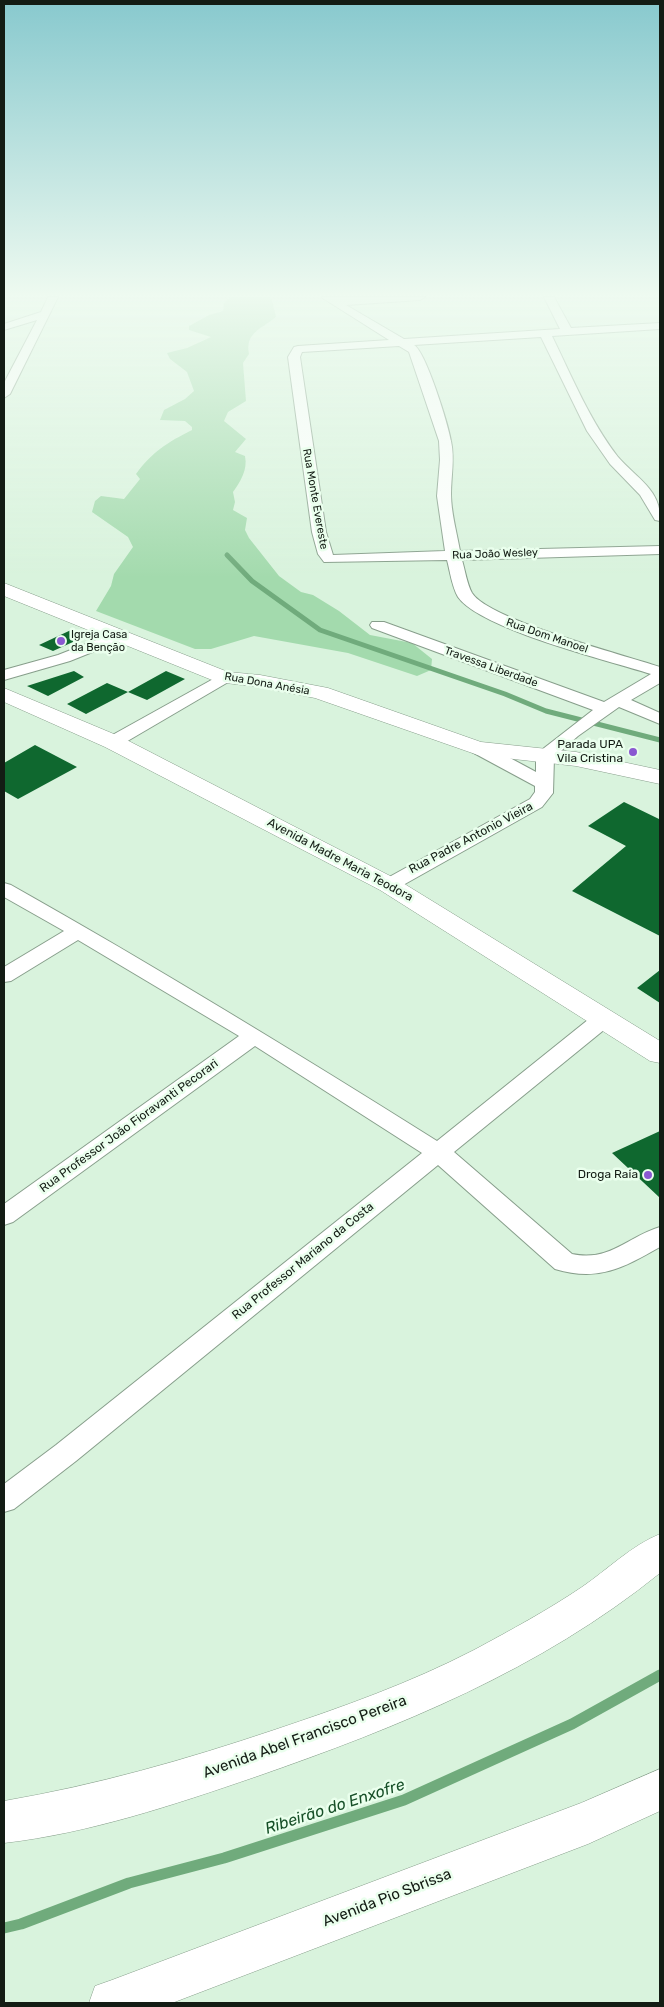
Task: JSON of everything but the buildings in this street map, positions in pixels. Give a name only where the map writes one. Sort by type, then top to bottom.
[{"type":"street","name":"Rua Monte Evereste","points":[[297,391],[320,532],[325,554],[329,559]]},
{"type":"street","name":"Rua Dom Manoel","points":[[429,391],[445,441],[447,460],[444,496],[453,556],[465,596],[481,609],[506,623],[660,674]]},
{"type":"street","points":[[574,391],[594,431],[615,461],[646,493],[660,517]]},
{"type":"street","name":"Rua João Wesley","points":[[329,559],[660,550]]},
{"type":"street","name":"Rua Dona Anésia","points":[[4,589],[224,678],[260,681],[320,693],[478,748],[543,783]]},
{"type":"street","name":"Travessa Liberdade","points":[[378,625],[606,708],[660,719]]},
{"type":"street","points":[[4,675],[64,658],[119,636]]},
{"type":"street","points":[[545,756],[571,731],[660,674]]},
{"type":"street","points":[[112,742],[224,678]]},
{"type":"street","name":"Avenida Madre Maria Teodora","points":[[4,694],[112,742],[389,884],[602,1020],[660,1054]]},
{"type":"street","name":"Rua Dona Anésia","points":[[478,748],[576,758],[660,777]]},
{"type":"street","name":"Rua Padre Antonio Vieira","points":[[389,884],[536,804],[544,793],[545,756]]},
{"type":"street","points":[[4,889],[254,1036],[438,1152],[548,1251],[564,1262],[582,1267],[597,1267],[611,1262],[660,1236]]},
{"type":"street","points":[[4,976],[78,931]]},
{"type":"street","name":"Rua Professor Mariano da Costa","points":[[4,1500],[66,1453],[602,1020]]},
{"type":"street","name":"Rua Professor João Fioravanti Pecorari","points":[[4,1216],[254,1036]]},
{"type":"street","name":"Avenida Abel Francisco Pereira","points":[[4,1822],[44,1817],[170,1786],[373,1715],[498,1659],[624,1581],[660,1551]]},
{"type":"street","name":"Avenida Pio Sbrissa","points":[[112,2003],[588,1822],[660,1790]]},
{"type":"green space","points":[[194,391],[245,391],[246,401],[228,412],[224,421],[246,439],[235,452],[245,456],[246,461],[243,476],[233,492],[235,502],[233,510],[247,518],[245,530],[249,538],[279,576],[301,592],[313,595],[339,611],[370,635],[412,643],[432,659],[431,670],[417,676],[348,653],[254,636],[211,649],[195,649],[96,611],[111,586],[114,574],[133,547],[128,537],[92,512],[95,501],[101,496],[124,499],[140,479],[136,474],[148,460],[168,443],[192,430],[192,427],[185,421],[160,420],[164,410],[185,399]]},
{"type":"waterway","points":[[227,555],[252,581],[320,630],[505,694],[546,711],[660,740]]},
{"type":"waterway","name":"Ribeirão do Enxofre","points":[[4,1928],[21,1924],[129,1883],[224,1858],[404,1800],[572,1724],[660,1675]]},
{"type":"place","name":"Igreja Casa da Benção","points":[[61,641]]},
{"type":"place","name":"Parada UPA Vila Cristina","points":[[633,752]]},
{"type":"place","name":"Droga Raia","points":[[648,1175]]}]
